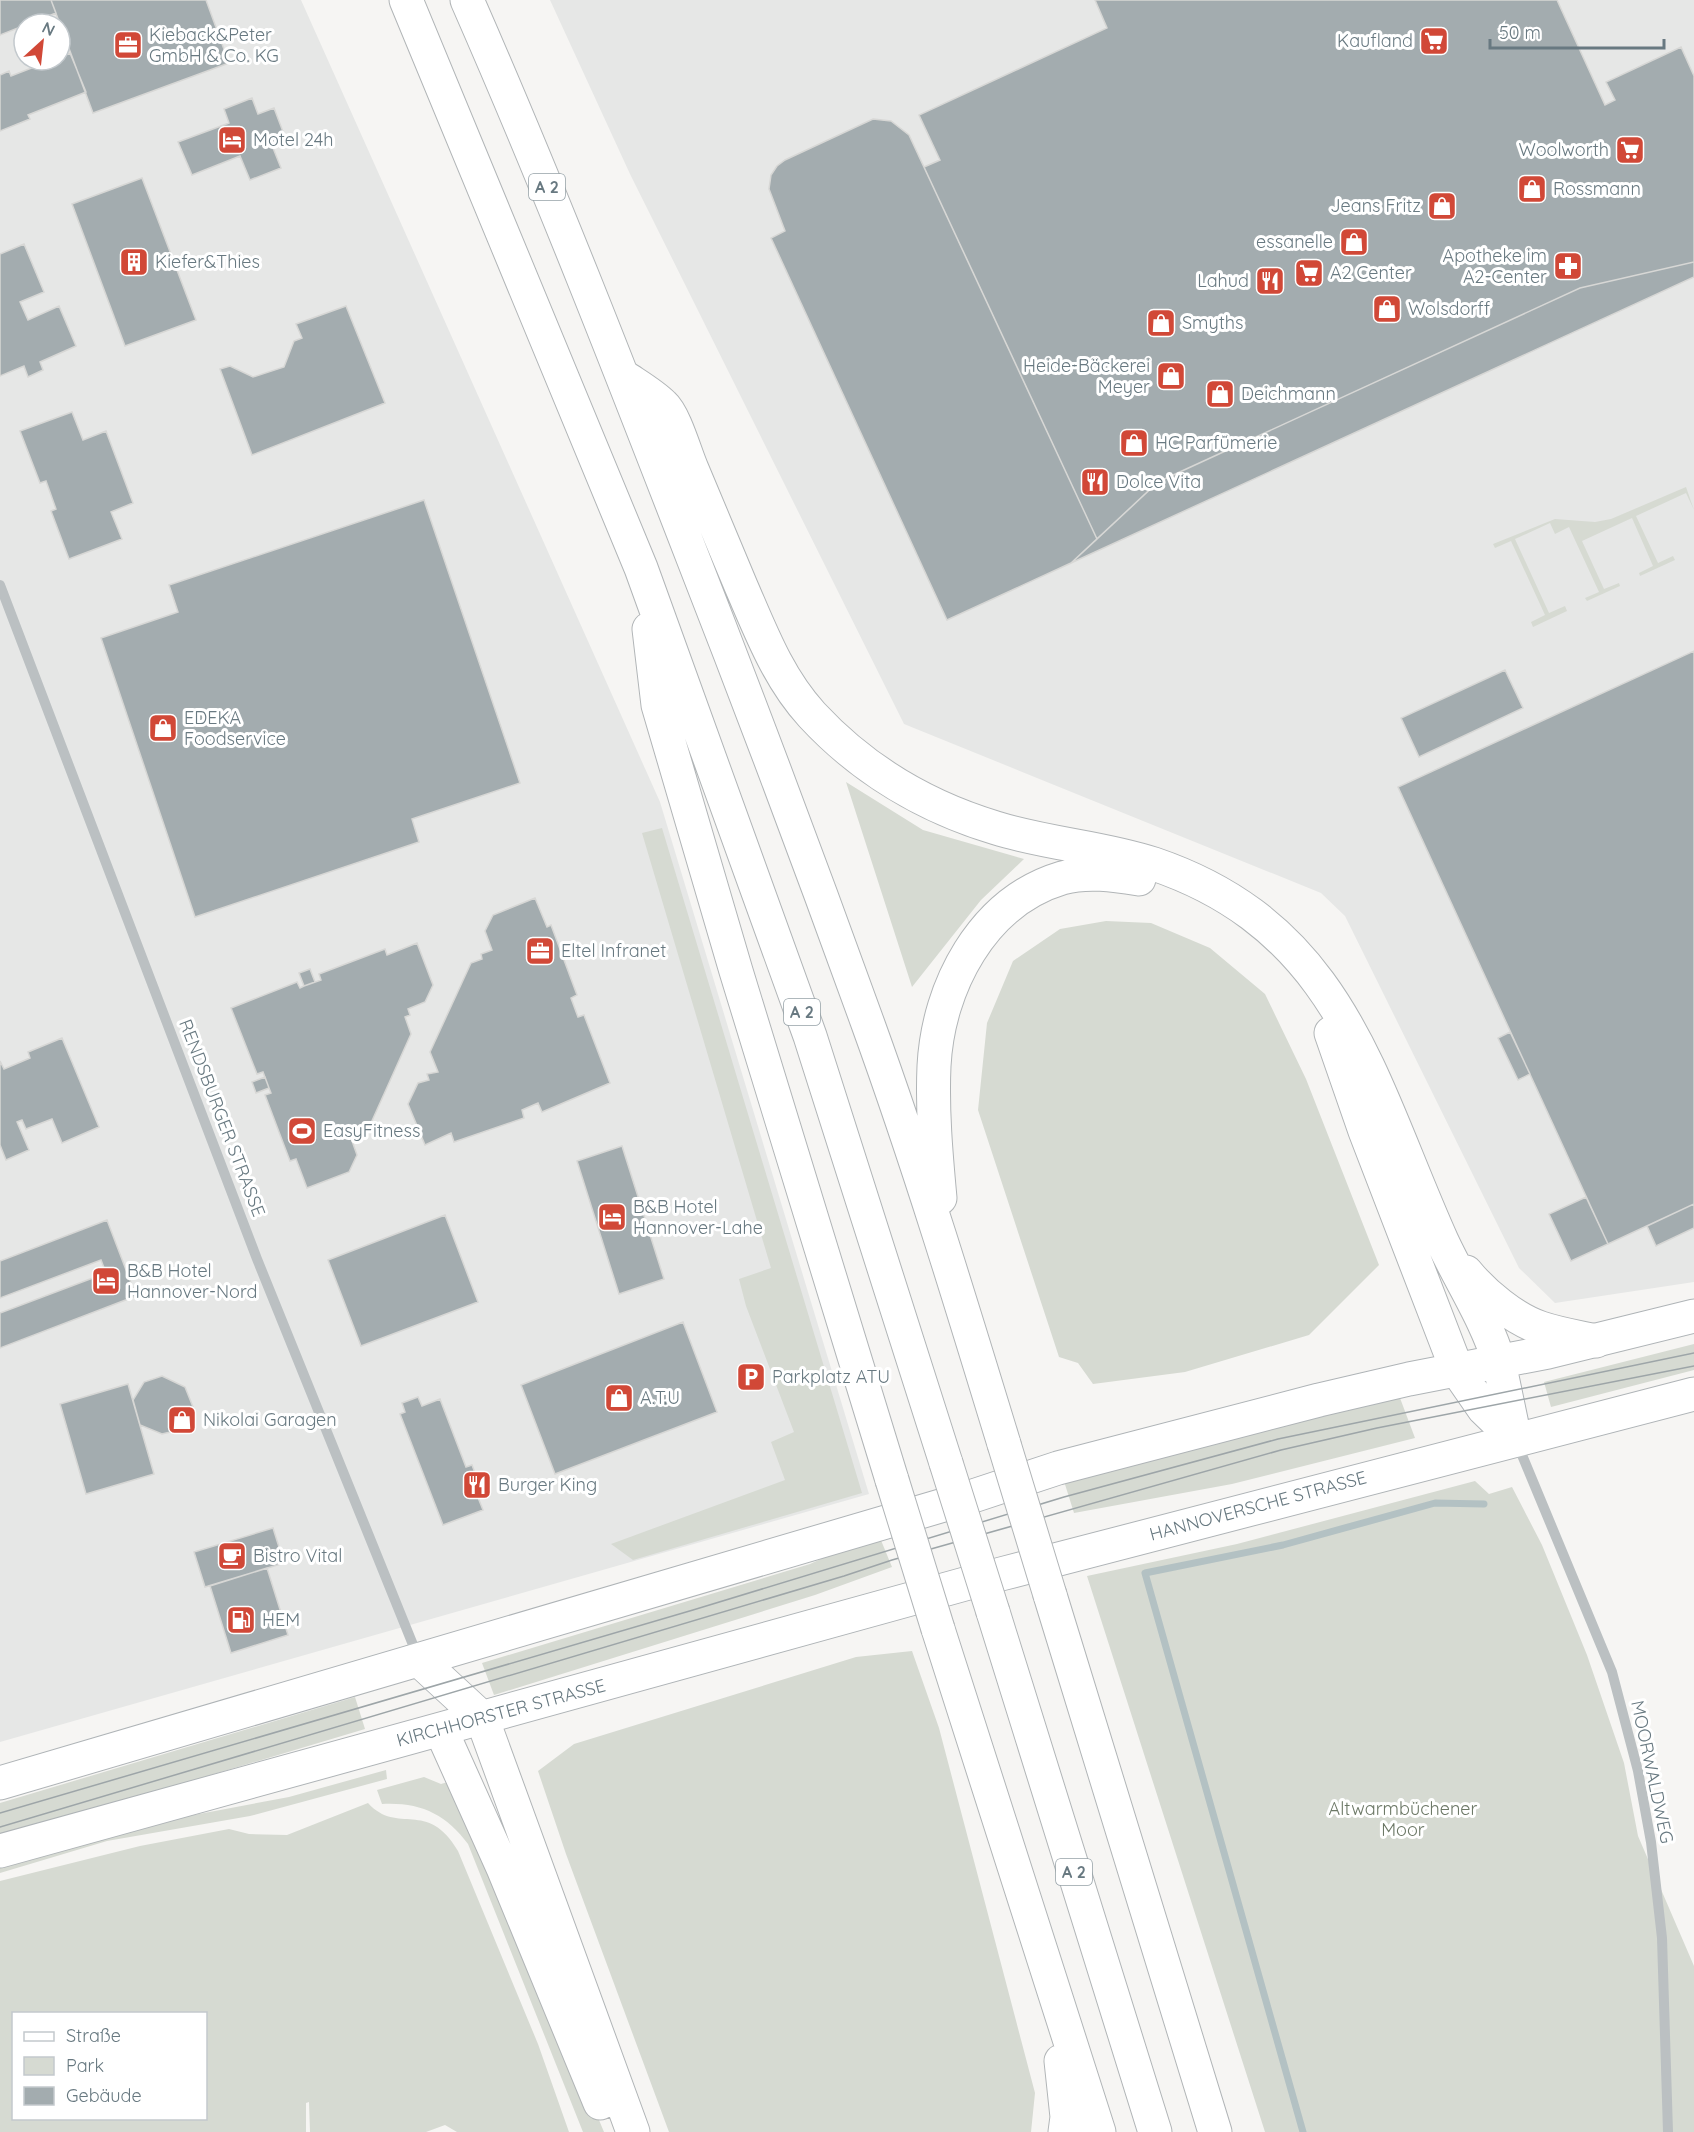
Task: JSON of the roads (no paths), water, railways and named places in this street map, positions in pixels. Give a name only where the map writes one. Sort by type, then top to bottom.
[{"type":"main road","name":"A 2","points":[[406,0],[641,568],[810,1036],[993,1611],[1155,2132]]},
{"type":"main road","name":"A 2","points":[[467,0],[516,110],[623,376],[869,1026],[943,1245],[1215,2132]]},
{"type":"main road","points":[[623,376],[666,407],[773,662],[811,714],[863,763],[928,803],[996,828],[1152,863],[1224,896],[1265,924],[1298,954],[1327,990],[1350,1029],[1394,1122],[1443,1242],[1491,1337],[1499,1362],[1515,1439]]},
{"type":"main road","points":[[641,568],[658,705],[736,971],[938,1629],[1099,2132]]},
{"type":"main road","points":[[943,1245],[936,1146],[934,1065],[943,1010],[962,965],[987,925],[1025,892],[1063,878],[1103,873],[1147,880],[1208,905],[1256,935],[1288,964],[1314,999],[1334,1038],[1365,1131],[1457,1370],[1484,1409],[1515,1439]]},
{"type":"main road","points":[[1443,1242],[1477,1285],[1526,1321],[1542,1328],[1596,1341]]},
{"type":"main road","points":[[0,1783],[964,1499],[1058,1468],[1319,1400],[1596,1341],[1694,1316]]},
{"type":"main road","name":"HANNOVERSCHE STRASSE","points":[[1001,1574],[1694,1394]]},
{"type":"main road","name":"KIRCHHORSTER STRASSE","points":[[0,1851],[1001,1574]]},
{"type":"main road","points":[[419,1660],[482,1718],[633,2132]]},
{"type":"main road","points":[[419,1660],[441,1730],[503,1868],[612,2132]]},
{"type":"main road","points":[[1042,1956],[1065,2086],[1065,2132]]},
{"type":"street","name":"RENDSBURGER STRASSE","points":[[0,585],[257,1259],[392,1587],[419,1660]]},
{"type":"street","name":"MOORWALDWEG","points":[[1515,1439],[1612,1672],[1638,1771],[1651,1842],[1662,1938],[1668,2132]]},
{"type":"waterway","points":[[1303,2132],[1145,1573],[1283,1545],[1435,1503],[1484,1504]]},
{"type":"tram line","points":[[0,1813],[693,1610],[1064,1497],[1278,1439],[1694,1353]]},
{"type":"tram line","points":[[0,1827],[892,1560],[1281,1450],[1377,1428],[1694,1366]]},
{"type":"place","name":"Kaufland","points":[[1434,41]]},
{"type":"place","name":"Kieback&Peter GmbH & Co. KG","points":[[128,45]]},
{"type":"place","name":"Motel 24h","points":[[232,140]]},
{"type":"place","name":"Woolworth","points":[[1630,150]]},
{"type":"place","name":"Rossmann","points":[[1532,189]]},
{"type":"place","name":"Jeans Fritz","points":[[1442,206]]},
{"type":"place","name":"essanelle","points":[[1354,242]]},
{"type":"place","name":"Kiefer&Thies","points":[[134,262]]},
{"type":"place","name":"Apotheke im A2-Center","points":[[1568,266]]},
{"type":"place","name":"A2 Center","points":[[1309,273]]},
{"type":"place","name":"Lahud","points":[[1270,281]]},
{"type":"place","name":"Wolsdorff","points":[[1387,309]]},
{"type":"place","name":"Smyths","points":[[1161,323]]},
{"type":"place","name":"Heide-Bäckerei Meyer","points":[[1171,376]]},
{"type":"place","name":"Deichmann","points":[[1220,394]]},
{"type":"place","name":"HC Parfümerie","points":[[1134,443]]},
{"type":"place","name":"Dolce Vita","points":[[1095,482]]},
{"type":"place","name":"EDEKA Foodservice","points":[[163,728]]},
{"type":"place","name":"Eltel Infranet","points":[[540,951]]},
{"type":"place","name":"EasyFitness","points":[[302,1131]]},
{"type":"place","name":"B&B Hotel Hannover-Lahe","points":[[612,1217]]},
{"type":"place","name":"B&B Hotel Hannover-Nord","points":[[106,1281]]},
{"type":"place","name":"Parkplatz ATU","points":[[751,1377]]},
{"type":"place","name":"A.T.U","points":[[619,1398]]},
{"type":"place","name":"Nikolai Garagen","points":[[182,1420]]},
{"type":"place","name":"Burger King","points":[[477,1485]]},
{"type":"place","name":"Bistro Vital","points":[[232,1556]]},
{"type":"place","name":"HEM","points":[[241,1620]]},
{"type":"park label","name":"Altwarmbüchener Moor","points":[[1403,1819]]}]
